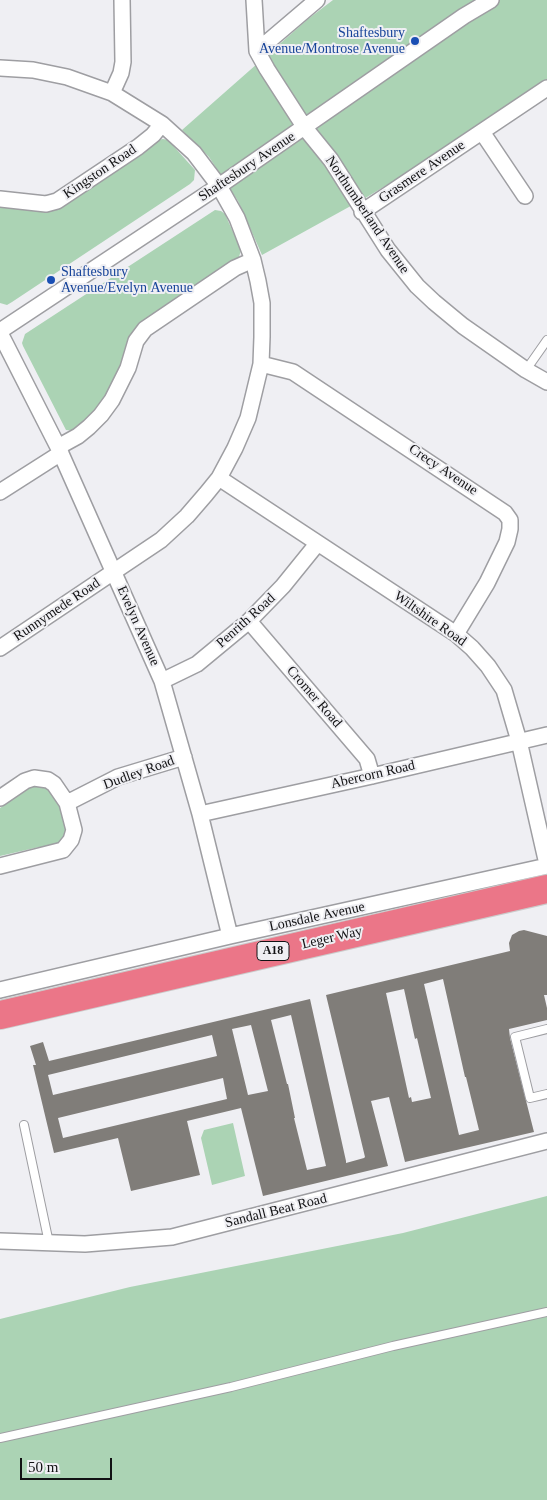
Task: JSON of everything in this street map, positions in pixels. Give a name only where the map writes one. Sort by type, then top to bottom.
[{"type":"highway","name":"Leger Way","points":[[0,1015],[547,889]]},
{"type":"street","points":[[112,93],[121,73],[123,62],[122,0]]},
{"type":"street","name":"Northumberland Avenue","points":[[254,0],[257,51],[266,69],[305,128],[331,160],[362,212],[388,250],[417,286],[463,326],[526,370],[547,382]]},
{"type":"street","points":[[257,51],[317,0]]},
{"type":"street","name":"Shaftesbury Avenue","points":[[0,332],[305,128],[464,16],[491,0]]},
{"type":"street","name":"Runnymede Road","points":[[0,68],[33,70],[67,77],[112,93],[162,124],[194,153],[219,186],[237,218],[253,260],[262,303],[261,364],[248,418],[219,478],[187,516],[168,534],[0,648]]},
{"type":"street","name":"Grasmere Avenue","points":[[362,212],[547,88]]},
{"type":"street","name":"Kingston Road","points":[[0,199],[46,204],[57,201],[138,147],[153,135],[162,124]]},
{"type":"street","points":[[482,132],[525,196]]},
{"type":"street","points":[[0,492],[78,436],[101,414],[112,400],[128,368],[136,341],[145,329],[234,268],[253,260]]},
{"type":"street","name":"Evelyn Avenue","points":[[0,332],[59,450],[162,680],[200,814],[230,936]]},
{"type":"street","name":"Crecy Avenue","points":[[261,364],[293,372],[505,513],[510,520],[507,542],[487,583],[456,634]]},
{"type":"street","name":"Wiltshire Road","points":[[219,478],[456,634],[472,648],[497,678],[504,690],[519,741],[547,865]]},
{"type":"street","name":"Penrith Road","points":[[162,680],[197,664],[249,622],[283,586],[317,544]]},
{"type":"street","name":"Cromer Road","points":[[249,622],[367,759],[372,776]]},
{"type":"street","name":"Abercorn Road","points":[[200,814],[547,735]]},
{"type":"street","name":"Dudley Road","points":[[68,803],[118,777],[184,757]]},
{"type":"street","points":[[0,798],[25,781],[41,778],[54,784],[68,803],[74,830],[71,840],[63,850],[0,866]]},
{"type":"street","name":"Lonsdale Avenue","points":[[0,990],[547,865]]},
{"type":"street","name":"Sandall Beat Road","points":[[0,1241],[85,1244],[172,1237],[547,1141]]},
{"type":"lane","points":[[526,370],[547,340]]},
{"type":"lane","points":[[547,1029],[515,1036],[530,1098],[547,1094]]},
{"type":"lane","points":[[24,1125],[49,1243]]},
{"type":"lane","points":[[0,1438],[231,1387],[393,1346],[547,1312]]},
{"type":"green space","points":[[333,0],[547,0],[547,81],[428,160],[367,197],[262,255],[238,201],[209,157],[182,130],[308,19]]},
{"type":"green space","points":[[157,140],[168,140],[195,170],[194,180],[12,302],[7,305],[0,303],[0,203],[40,208]]},
{"type":"green space","points":[[215,210],[225,214],[241,250],[239,257],[142,325],[104,403],[75,431],[66,430],[23,346],[25,334]]},
{"type":"green space","points":[[30,785],[40,785],[50,789],[59,803],[68,831],[62,843],[45,850],[39,847],[0,856],[0,808],[16,797],[21,790]]},
{"type":"green space","points":[[233,1123],[245,1176],[212,1185],[201,1138],[204,1130]]},
{"type":"green space","points":[[547,1196],[547,1500],[0,1500],[0,1319],[130,1287],[403,1233]]},
{"type":"building","points":[[524,930],[547,936],[547,995],[544,995],[547,1020],[509,1029],[534,1132],[405,1162],[389,1097],[371,1101],[388,1166],[263,1196],[241,1108],[187,1121],[200,1175],[131,1191],[118,1138],[54,1153],[33,1065],[36,1065],[30,1046],[43,1042],[49,1061],[310,999],[346,1163],[364,1158],[326,995],[510,951],[509,943],[512,935]],"holes":[[[443,979],[479,1130],[459,1135],[424,984]],[[404,989],[431,1098],[412,1102],[411,1097],[409,1098],[386,993]],[[291,1015],[326,1166],[307,1170],[271,1020]],[[251,1025],[268,1091],[248,1095],[232,1029]],[[212,1035],[217,1056],[53,1095],[48,1075]],[[223,1078],[227,1099],[63,1138],[58,1118]]]},
{"type":"place","name":"Shaftesbury Avenue/Montrose Avenue","points":[[415,41]]},
{"type":"place","name":"Shaftesbury Avenue/Evelyn Avenue","points":[[51,280]]}]
